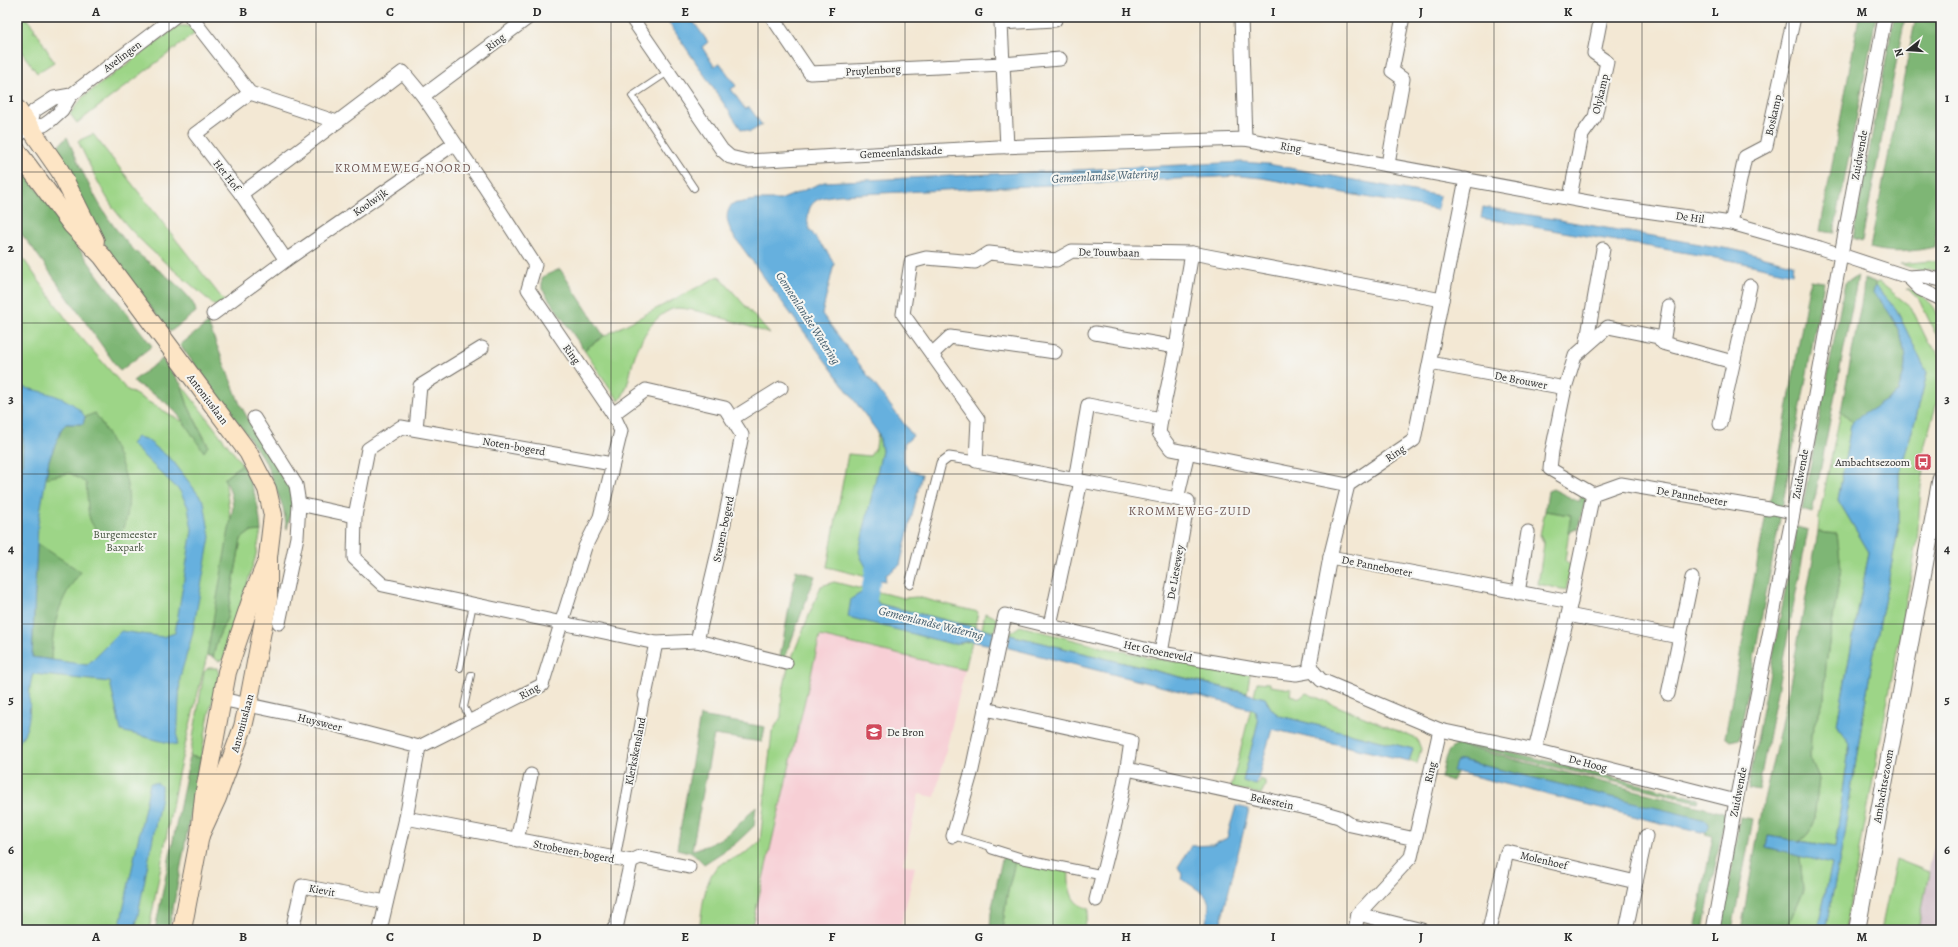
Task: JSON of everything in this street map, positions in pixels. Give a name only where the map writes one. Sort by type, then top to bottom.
[{"type":"main road","name":"Antoniuslaan","points":[[17,109],[23,132],[60,171],[102,256]]},
{"type":"main road","name":"Antoniuslaan","points":[[17,151],[72,225],[102,256],[248,452],[267,489],[273,516],[268,557],[268,599],[248,705],[243,727],[217,798],[200,834]]},
{"type":"main road","name":"Antoniuslaan","points":[[182,930],[200,834],[204,796],[221,700],[229,665],[253,595],[268,557]]},
{"type":"street","name":"Avelingen","points":[[23,132],[44,125],[51,120],[62,110],[71,95],[174,17]]},
{"type":"street","points":[[191,17],[250,93],[338,122]]},
{"type":"street","name":"Ring","points":[[418,747],[542,685],[585,547],[600,517],[621,431],[613,414],[528,289],[534,265],[484,186],[454,144],[423,96],[529,17]]},
{"type":"street","name":"Gemeenlandskade","points":[[631,17],[722,150],[730,157],[747,161],[1007,147],[1245,139]]},
{"type":"street","name":"Pruylenborg","points":[[772,17],[810,73],[1003,64],[1060,59]]},
{"type":"street","points":[[1007,147],[1001,23],[1055,20],[1055,17]]},
{"type":"street","points":[[1241,17],[1245,139]]},
{"type":"street","points":[[1388,164],[1403,79],[1392,71],[1403,17]]},
{"type":"street","name":"Olykamp","points":[[1570,197],[1582,135],[1595,117],[1607,62],[1594,54],[1601,17]]},
{"type":"street","name":"Boskamp","points":[[1731,223],[1745,157],[1766,146],[1794,17]]},
{"type":"street","name":"Zuidwende","points":[[1713,930],[1736,801],[1793,514],[1885,17]]},
{"type":"street","name":"Het Hof","points":[[250,93],[195,134],[241,194],[403,72],[423,96]]},
{"type":"street","name":"Ring","points":[[1245,139],[1466,179],[1414,440],[1348,485]]},
{"type":"street","name":"Koolwijk","points":[[213,314],[286,260],[454,144]]},
{"type":"street","name":"De Hil","points":[[1466,179],[1570,197],[1610,206],[1731,223],[1841,254],[1908,277],[1924,276],[1941,280]]},
{"type":"street","points":[[241,194],[286,260]]},
{"type":"street","points":[[1586,346],[1603,249]]},
{"type":"street","name":"De Touwbaan","points":[[932,354],[903,314],[911,262],[926,258],[975,262],[989,253],[1056,260],[1072,251],[1192,253],[1442,300]]},
{"type":"street","points":[[1192,253],[1159,434],[1171,449],[1348,485],[1330,557],[1310,665],[1312,671],[1320,680],[1440,730]]},
{"type":"street","name":"De Hil","points":[[1908,277],[1920,289],[1941,299]]},
{"type":"street","points":[[1720,424],[1750,286]]},
{"type":"street","points":[[1663,343],[1669,307]]},
{"type":"street","points":[[1535,750],[1571,602],[1593,494],[1550,469],[1552,451],[1565,388],[1575,356],[1608,327],[1658,337],[1663,343],[1733,362]]},
{"type":"street","points":[[1095,333],[1176,347]]},
{"type":"street","points":[[976,461],[978,419],[932,354],[950,337],[1055,352]]},
{"type":"street","points":[[416,429],[420,386],[482,348]]},
{"type":"street","name":"De Brouwer","points":[[1430,363],[1565,388]]},
{"type":"street","points":[[733,418],[781,388]]},
{"type":"street","name":"Stenen-bogerd","points":[[613,414],[646,390],[725,408],[733,418],[742,435],[720,548],[697,641]]},
{"type":"street","points":[[1050,625],[1078,481],[1088,405],[1161,419]]},
{"type":"street","points":[[254,418],[296,485],[299,504],[297,537],[279,623]]},
{"type":"street","name":"Noten-bogerd","points":[[561,622],[383,585],[354,558],[355,516],[368,449],[401,427],[612,464]]},
{"type":"street","points":[[910,584],[941,463],[949,457],[1177,499],[1188,452]]},
{"type":"street","name":"Ambachtsezoom","points":[[1857,930],[1941,477]]},
{"type":"street","name":"De Panneboeter","points":[[1593,494],[1621,484],[1793,514]]},
{"type":"street","name":"De Liesewey","points":[[1161,653],[1188,501],[1177,499]]},
{"type":"street","points":[[299,504],[355,516]]},
{"type":"street","points":[[1518,593],[1528,532]]},
{"type":"street","name":"De Panneboeter","points":[[1330,557],[1571,602]]},
{"type":"street","points":[[1668,694],[1692,578]]},
{"type":"street","name":"Het Groeneveld","points":[[985,709],[999,649],[1005,615],[1161,653],[1260,670],[1296,674],[1312,671]]},
{"type":"street","points":[[1568,615],[1679,637]]},
{"type":"street","points":[[561,622],[656,643],[697,641],[786,663]]},
{"type":"street","name":"Klerkskensland","points":[[615,859],[656,643]]},
{"type":"street","name":"Huysweer","points":[[221,700],[300,716],[418,747]]},
{"type":"street","points":[[953,836],[972,770],[985,709],[1131,741],[1127,768],[1096,900]]},
{"type":"street","name":"Ring","points":[[1358,914],[1411,857],[1440,730]]},
{"type":"street","name":"De Hoog","points":[[1440,730],[1535,750],[1736,801]]},
{"type":"street","points":[[380,930],[406,818],[418,747]]},
{"type":"street","name":"Bekestein","points":[[1127,768],[1233,793],[1279,802],[1339,817],[1351,825],[1415,839]]},
{"type":"street","points":[[517,840],[530,774]]},
{"type":"street","name":"Strobenen-bogerd","points":[[406,818],[615,859],[631,861],[640,858],[689,867]]},
{"type":"street","points":[[1626,930],[1646,836]]},
{"type":"street","points":[[992,849],[1024,859],[1102,875]]},
{"type":"street","name":"Molenhoef","points":[[1489,930],[1507,852],[1636,882]]},
{"type":"street","points":[[613,930],[617,924],[631,861]]},
{"type":"street","name":"Kievit","points":[[292,930],[302,886],[386,902]]},
{"type":"street","points":[[1355,930],[1358,914],[1422,930]]},
{"type":"lane","points":[[668,72],[632,96],[694,188]]},
{"type":"lane","points":[[460,668],[473,604]]},
{"type":"lane","points":[[471,675],[464,707],[471,721]]},
{"type":"lane","points":[[953,836],[991,847],[992,849]]},
{"type":"shaded area","name":"De Bron","points":[[820,636],[965,670],[935,797],[919,794],[903,864],[915,867],[900,930],[751,930]]},
{"type":"shaded area","points":[[1941,819],[1941,930],[1918,930],[1930,863]]},
{"type":"green space","points":[[17,17],[25,17],[35,29],[33,31],[36,31],[54,62],[37,73],[17,46]]},
{"type":"green space","points":[[1859,17],[1876,17],[1834,233],[1820,231]]},
{"type":"green space","points":[[1894,17],[1905,17],[1862,241],[1853,238]]},
{"type":"green space","points":[[1916,17],[1941,17],[1941,203],[1934,247],[1894,252],[1878,250],[1870,248]]},
{"type":"green space","points":[[178,26],[187,26],[198,31],[77,123],[70,114],[83,97]]},
{"type":"green space","points":[[93,134],[225,302],[215,306],[149,248],[114,209],[95,176],[78,141]]},
{"type":"green space","points":[[67,137],[95,197],[113,225],[135,251],[180,288],[193,304],[196,312],[170,332],[116,263],[97,231],[55,149]]},
{"type":"green space","points":[[17,160],[99,277],[152,346],[120,371],[32,247],[17,229]]},
{"type":"green space","name":"Burgemeester Baxpark","points":[[17,250],[72,327],[126,389],[185,423],[208,445],[188,406],[181,384],[242,464],[225,478],[234,546],[178,774],[149,930],[17,930]]},
{"type":"green space","points":[[1941,260],[1941,271],[1927,270],[1926,272],[1900,264]]},
{"type":"green space","points":[[560,269],[604,336],[584,350],[542,289],[542,277]]},
{"type":"green space","points":[[719,276],[770,334],[735,322],[690,310],[679,308],[665,312],[649,328],[641,341],[635,355],[625,391],[619,401],[584,350],[604,336]]},
{"type":"green space","points":[[1858,276],[1812,513],[1802,510],[1845,283]]},
{"type":"green space","points":[[1864,279],[1875,283],[1874,293],[1886,308],[1896,325],[1903,343],[1905,367],[1898,393],[1853,422],[1841,411],[1863,293]]},
{"type":"green space","points":[[1810,280],[1824,282],[1739,739],[1730,741],[1725,737],[1767,509],[1772,496]]},
{"type":"green space","points":[[1879,282],[1911,307],[1928,342],[1941,356],[1941,388],[1918,469],[1924,471],[1921,486],[1917,543],[1845,930],[1825,930],[1840,858],[1870,673],[1899,526],[1899,474],[1917,414],[1927,373],[1896,309],[1875,286],[1875,283]]},
{"type":"green space","points":[[1907,288],[1924,297],[1934,308],[1941,331],[1941,341],[1934,331],[1920,301]]},
{"type":"green space","points":[[208,323],[240,404],[253,428],[296,489],[287,529],[283,507],[266,463],[180,345]]},
{"type":"green space","points":[[162,359],[181,384],[188,406],[208,446],[204,452],[171,407],[133,381]]},
{"type":"green space","points":[[17,405],[24,407],[17,617]]},
{"type":"green space","points":[[1841,411],[1853,422],[1851,425],[1838,500],[1869,552],[1837,724],[1838,728],[1850,743],[1835,847],[1800,841],[1807,835],[1813,826],[1819,779],[1810,758],[1811,734],[1824,699],[1826,663],[1841,568],[1837,534],[1818,532],[1819,517]]},
{"type":"green space","points":[[95,413],[112,442],[119,458],[125,475],[128,491],[128,508],[125,524],[117,540],[98,531],[93,525],[88,512],[86,483],[70,473],[46,478],[49,460],[62,428],[66,424],[83,424],[85,417]]},
{"type":"green space","points":[[878,432],[882,451],[861,558],[869,569],[871,578],[827,567],[848,454],[870,456],[876,447]]},
{"type":"green space","points":[[242,464],[255,496],[261,531],[250,532],[241,539],[227,618],[218,638],[213,656],[215,658],[207,655],[233,507],[228,485],[224,479]]},
{"type":"green space","points":[[1553,489],[1579,502],[1582,494],[1585,495],[1586,499],[1578,528],[1568,533],[1571,515],[1545,511],[1548,491]]},
{"type":"green space","points":[[1545,511],[1571,515],[1565,561],[1571,566],[1566,590],[1538,584],[1544,544],[1540,535]]},
{"type":"green space","points":[[1797,527],[1808,530],[1758,791],[1748,789]]},
{"type":"green space","points":[[261,531],[255,559],[223,660],[218,661],[213,657],[218,638],[227,618],[241,539],[250,532]]},
{"type":"green space","points":[[1818,532],[1837,534],[1841,568],[1826,663],[1824,699],[1811,734],[1810,758],[1819,779],[1813,826],[1807,835],[1800,841],[1768,836],[1766,848],[1800,856],[1803,890],[1786,930],[1741,930],[1763,804],[1789,689]]},
{"type":"green space","points":[[37,543],[81,572],[67,592],[58,613],[53,635],[51,660],[32,657]]},
{"type":"green space","points":[[796,570],[815,576],[785,658],[780,657]]},
{"type":"green space","points":[[834,582],[866,590],[852,599],[848,617],[961,643],[972,641],[965,670],[820,636],[751,930],[699,930],[707,885],[715,869],[721,864],[746,852],[760,841],[772,732],[781,717],[782,696],[788,667],[821,586]]},
{"type":"green space","points":[[878,592],[904,598],[917,597],[978,612],[975,627],[879,604],[876,599]]},
{"type":"green space","points":[[985,613],[995,617],[997,621],[994,632],[982,629]]},
{"type":"green space","points":[[1020,626],[1101,647],[1159,659],[1250,674],[1247,693],[1010,635],[1010,633]]},
{"type":"green space","points":[[208,668],[217,668],[219,674],[208,719],[201,758],[190,756],[204,672]]},
{"type":"green space","points":[[1257,682],[1270,683],[1270,686],[1291,689],[1290,695],[1300,698],[1306,693],[1417,739],[1421,749],[1417,764],[1409,761],[1413,749],[1280,716],[1272,710],[1265,698],[1254,695]]},
{"type":"green space","points":[[1251,708],[1255,710],[1258,722],[1243,781],[1257,785],[1261,779],[1265,781],[1265,786],[1261,794],[1231,788]]},
{"type":"green space","points":[[700,716],[765,727],[762,742],[714,735],[692,850],[711,844],[728,834],[756,806],[754,826],[735,844],[704,864],[693,853],[677,849]]},
{"type":"green space","points":[[1452,739],[1460,739],[1699,799],[1698,802],[1459,744],[1453,744],[1449,741]]},
{"type":"green space","points":[[1458,745],[1724,813],[1725,815],[1703,930],[1695,930],[1713,836],[1705,834],[1709,824],[1619,799],[1461,760],[1454,771],[1456,772],[1453,781],[1441,778],[1447,754],[1453,747]]},
{"type":"green space","points":[[190,756],[201,758],[169,930],[155,930]]},
{"type":"green space","points":[[1740,817],[1753,819],[1732,930],[1721,930]]},
{"type":"green space","points":[[1003,854],[1016,857],[1007,896],[1002,930],[990,930],[991,912]]},
{"type":"green space","points":[[1800,856],[1832,864],[1817,930],[1786,930],[1803,890]]},
{"type":"green space","points":[[1016,857],[1069,869],[1071,893],[1074,899],[1082,906],[1089,908],[1084,930],[1002,930],[1007,896]]},
{"type":"green space","points":[[1896,859],[1929,872],[1918,930],[1881,930]]},
{"type":"water","points":[[665,17],[690,17],[708,42],[702,47],[714,66],[720,63],[736,86],[731,89],[745,109],[749,107],[762,125],[750,132],[741,129]]},
{"type":"water","points":[[1242,162],[1268,164],[1440,196],[1437,210],[1262,178],[1239,176],[839,195],[822,198],[814,202],[809,211],[808,226],[834,264],[822,314],[913,436],[904,444],[904,462],[910,471],[922,474],[900,565],[886,575],[885,581],[871,578],[859,551],[882,451],[879,434],[733,235],[727,219],[728,212],[732,204],[755,200],[780,200],[824,182]]},
{"type":"water","points":[[1483,207],[1735,250],[1793,264],[1792,274],[1734,261],[1481,218]]},
{"type":"water","points":[[1875,286],[1896,309],[1927,373],[1917,414],[1899,474],[1899,526],[1870,673],[1840,858],[1825,930],[1817,930],[1832,864],[1766,848],[1768,836],[1835,847],[1850,743],[1838,728],[1837,724],[1869,552],[1838,500],[1851,425],[1854,420],[1898,393],[1905,367],[1903,343],[1900,334],[1886,308],[1873,293]]},
{"type":"water","points":[[17,386],[45,392],[64,399],[80,410],[85,417],[83,424],[66,424],[62,428],[49,460],[38,524],[32,657],[87,665],[121,631],[163,637],[175,633],[192,530],[188,507],[180,491],[131,444],[137,437],[146,439],[173,461],[204,502],[210,537],[192,636],[180,677],[177,745],[121,731],[110,682],[33,674],[27,727],[17,745],[17,617],[24,407],[17,405]]},
{"type":"water","points":[[866,590],[878,592],[876,599],[879,604],[994,632],[991,645],[971,641],[952,644],[848,617],[851,599]]},
{"type":"water","points":[[1010,635],[1265,698],[1272,710],[1280,716],[1413,749],[1409,761],[1272,729],[1256,785],[1243,781],[1258,722],[1255,710],[1009,648],[1007,647]]},
{"type":"water","points":[[1461,760],[1706,820],[1709,824],[1706,832],[1701,833],[1453,771],[1456,762]]},
{"type":"water","points":[[150,783],[157,783],[161,786],[161,796],[135,930],[119,930]]},
{"type":"water","points":[[1236,806],[1249,809],[1219,930],[1204,930],[1209,904],[1207,899],[1199,890],[1182,879],[1183,876],[1178,867],[1191,846],[1213,845],[1227,838]]},
{"type":"waterway","name":"Gemeenlandse Watering","points":[[872,609],[867,608],[876,556]]},
{"type":"place","name":"Ambachtsezoom","points":[[1923,462]]},
{"type":"place","name":"De Bron","points":[[874,732]]},
{"type":"district","name":"KROMMEWEG-NOORD","points":[[403,168]]},
{"type":"district","name":"KROMMEWEG-ZUID","points":[[1190,511]]}]
